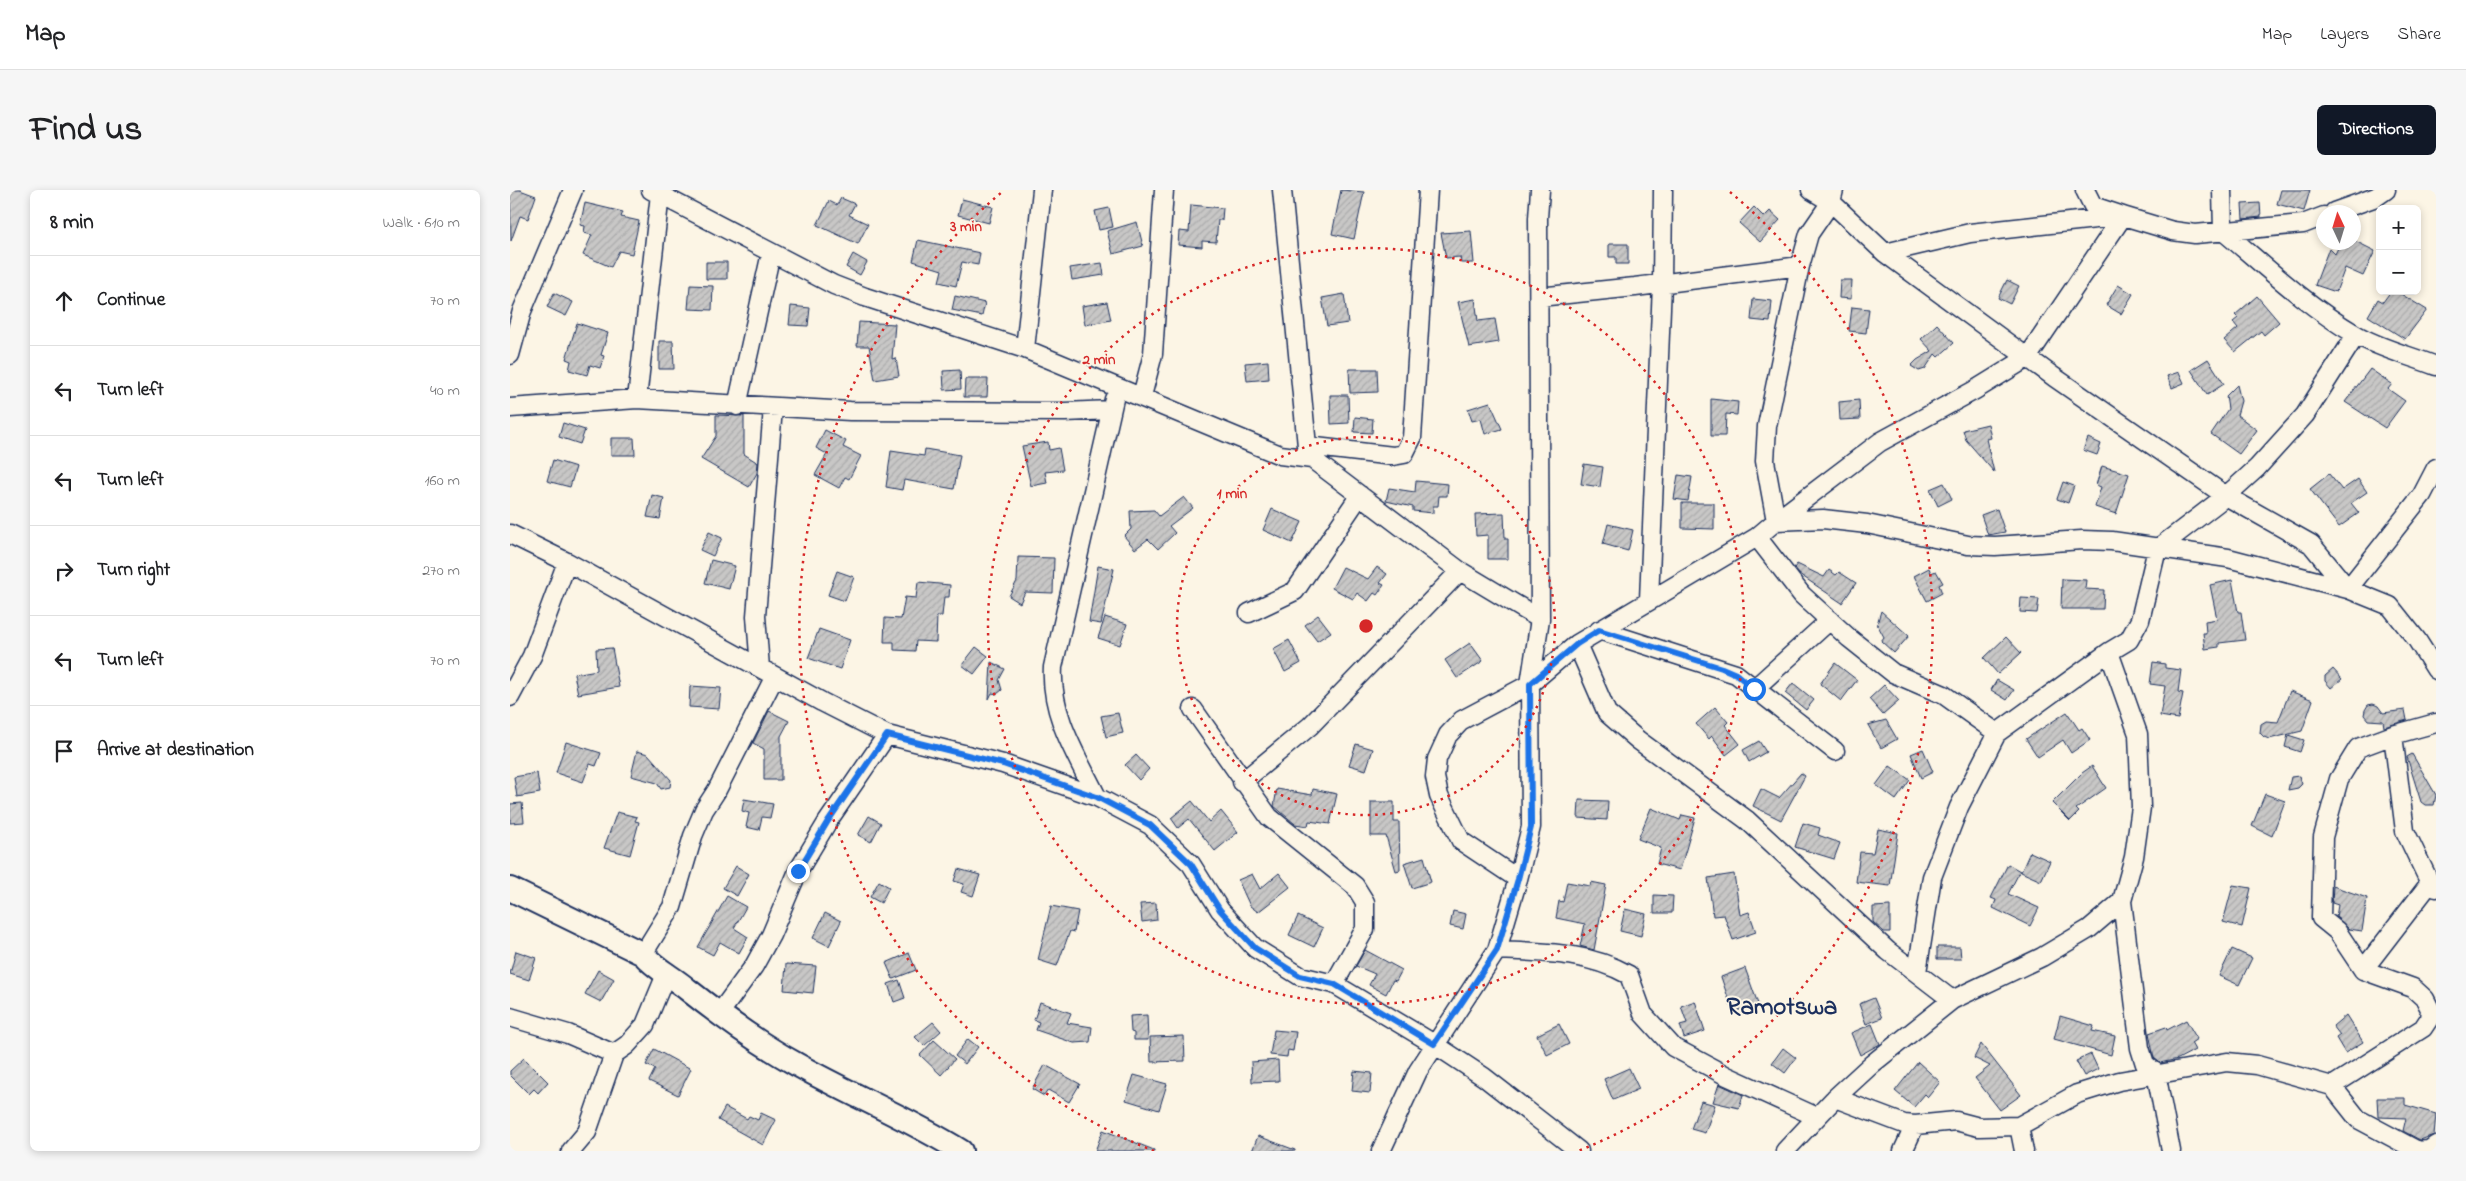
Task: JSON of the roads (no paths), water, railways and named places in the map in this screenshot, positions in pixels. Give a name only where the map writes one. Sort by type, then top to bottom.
[{"type":"street","points":[[510,355],[522,311],[573,190]]},
{"type":"street","points":[[1025,349],[1042,190]]},
{"type":"street","points":[[1142,396],[1153,354],[1164,190]]},
{"type":"street","points":[[1282,190],[1309,452],[1360,495],[1460,571],[1540,619]]},
{"type":"street","points":[[637,400],[655,192],[834,284],[865,297],[1025,349],[1142,396],[1280,455],[1309,452],[1393,456],[1404,454],[1409,448],[1412,438],[1428,190]]},
{"type":"street","points":[[1381,1151],[1418,1071],[1497,950],[1531,827],[1530,684],[1540,619],[1540,190]]},
{"type":"street","points":[[1649,600],[1662,284],[1663,190]]},
{"type":"street","points":[[1811,190],[1833,196],[1885,253],[2027,358],[2226,496],[2311,544],[2348,589]]},
{"type":"street","points":[[2085,190],[2093,206],[2173,231],[2195,234],[2303,224],[2316,219]]},
{"type":"street","points":[[2222,190],[2223,231],[2320,312],[2356,335],[2436,366]]},
{"type":"street","points":[[2354,205],[2376,197],[2386,190]]},
{"type":"street","points":[[1776,521],[1765,460],[1764,442],[1800,266],[1809,234],[1833,196]]},
{"type":"street","points":[[1885,253],[1970,233],[2123,216]]},
{"type":"street","points":[[1518,879],[1461,841],[1440,796],[1435,777],[1437,759],[1448,735],[1462,720],[1530,684],[1577,644],[1757,537],[1880,442],[1975,390],[2027,358],[2123,216]]},
{"type":"street","points":[[737,406],[771,253]]},
{"type":"street","points":[[1539,297],[1662,284],[1800,266]]},
{"type":"street","points":[[1917,972],[1932,877],[1959,807],[1997,733],[2109,652],[2129,640],[2140,620],[2157,549],[2226,496],[2256,468],[2306,415],[2356,335]]},
{"type":"street","points":[[1097,797],[1062,724],[1052,682],[1053,667],[1117,386]]},
{"type":"street","points":[[510,408],[637,400],[773,408],[944,412],[1111,410]]},
{"type":"street","points":[[642,954],[672,907],[704,810],[717,790],[767,672],[756,616],[773,408]]},
{"type":"street","points":[[2348,589],[2422,494],[2436,468]]},
{"type":"street","points":[[1249,613],[1296,591],[1360,495]]},
{"type":"street","points":[[1776,521],[1823,519],[1867,524],[1968,545],[1995,546],[2082,540],[2112,541],[2228,558],[2348,589],[2390,606],[2417,640],[2436,670]]},
{"type":"street","points":[[510,534],[567,562],[767,672],[887,735],[1003,764],[1097,797],[1150,825],[1191,864],[1220,910],[1255,948],[1300,976],[1334,984],[1434,1044],[1484,1077],[1579,1151]]},
{"type":"street","points":[[1757,537],[1802,595],[1893,673],[1944,695],[1997,733]]},
{"type":"street","points":[[510,697],[532,656],[567,562]]},
{"type":"street","points":[[1242,782],[1310,726],[1460,571]]},
{"type":"street","points":[[1754,689],[1830,620]]},
{"type":"street","points":[[1599,630],[1736,674],[1835,751]]},
{"type":"street","points":[[2417,640],[2436,652]]},
{"type":"street","points":[[1577,644],[1608,713],[1638,740],[1747,820],[1888,951],[1952,1000]]},
{"type":"street","points":[[2109,652],[2138,734],[2140,807],[2134,857],[2122,901],[2140,1048],[2145,1064],[2156,1073],[2171,1151]]},
{"type":"street","points":[[1193,710],[1242,782],[1269,817],[1355,886],[1365,902],[1365,929],[1334,984]]},
{"type":"street","points":[[2332,1086],[2423,1028],[2430,1019],[2430,1009],[2425,999],[2413,988],[2363,970],[2338,931],[2322,918],[2320,884],[2323,837],[2338,779],[2358,748],[2393,735],[2436,723]]},
{"type":"street","points":[[719,1014],[754,966],[771,935],[798,871],[828,821],[887,735]]},
{"type":"street","points":[[2363,970],[2433,886],[2405,831],[2393,735]]},
{"type":"street","points":[[510,889],[642,954],[650,963],[666,972],[719,1014],[795,1064],[938,1136],[961,1151]]},
{"type":"street","points":[[1785,1151],[1835,1098],[1872,1064],[1952,1000],[2042,957],[2089,928],[2122,901]]},
{"type":"street","points":[[1497,950],[1555,952],[1611,965],[1629,975],[1643,1014],[1673,1047],[1727,1076],[1816,1117]]},
{"type":"street","points":[[572,1151],[587,1132],[614,1054],[627,1045],[645,1025],[666,972]]},
{"type":"street","points":[[510,1017],[568,1034],[614,1054]]},
{"type":"street","points":[[1835,1098],[1898,1122],[1915,1125],[1956,1121],[1979,1127],[2019,1126],[2077,1094],[2119,1081],[2156,1073],[2228,1062],[2257,1065],[2332,1086],[2358,1119],[2417,1150],[2428,1150],[2436,1145]]},
{"type":"street","points":[[1903,1151],[1915,1125]]},
{"type":"street","points":[[2019,1126],[2024,1151]]},
{"type":"district","name":"Ramotswa","points":[[1782,1005]]}]
